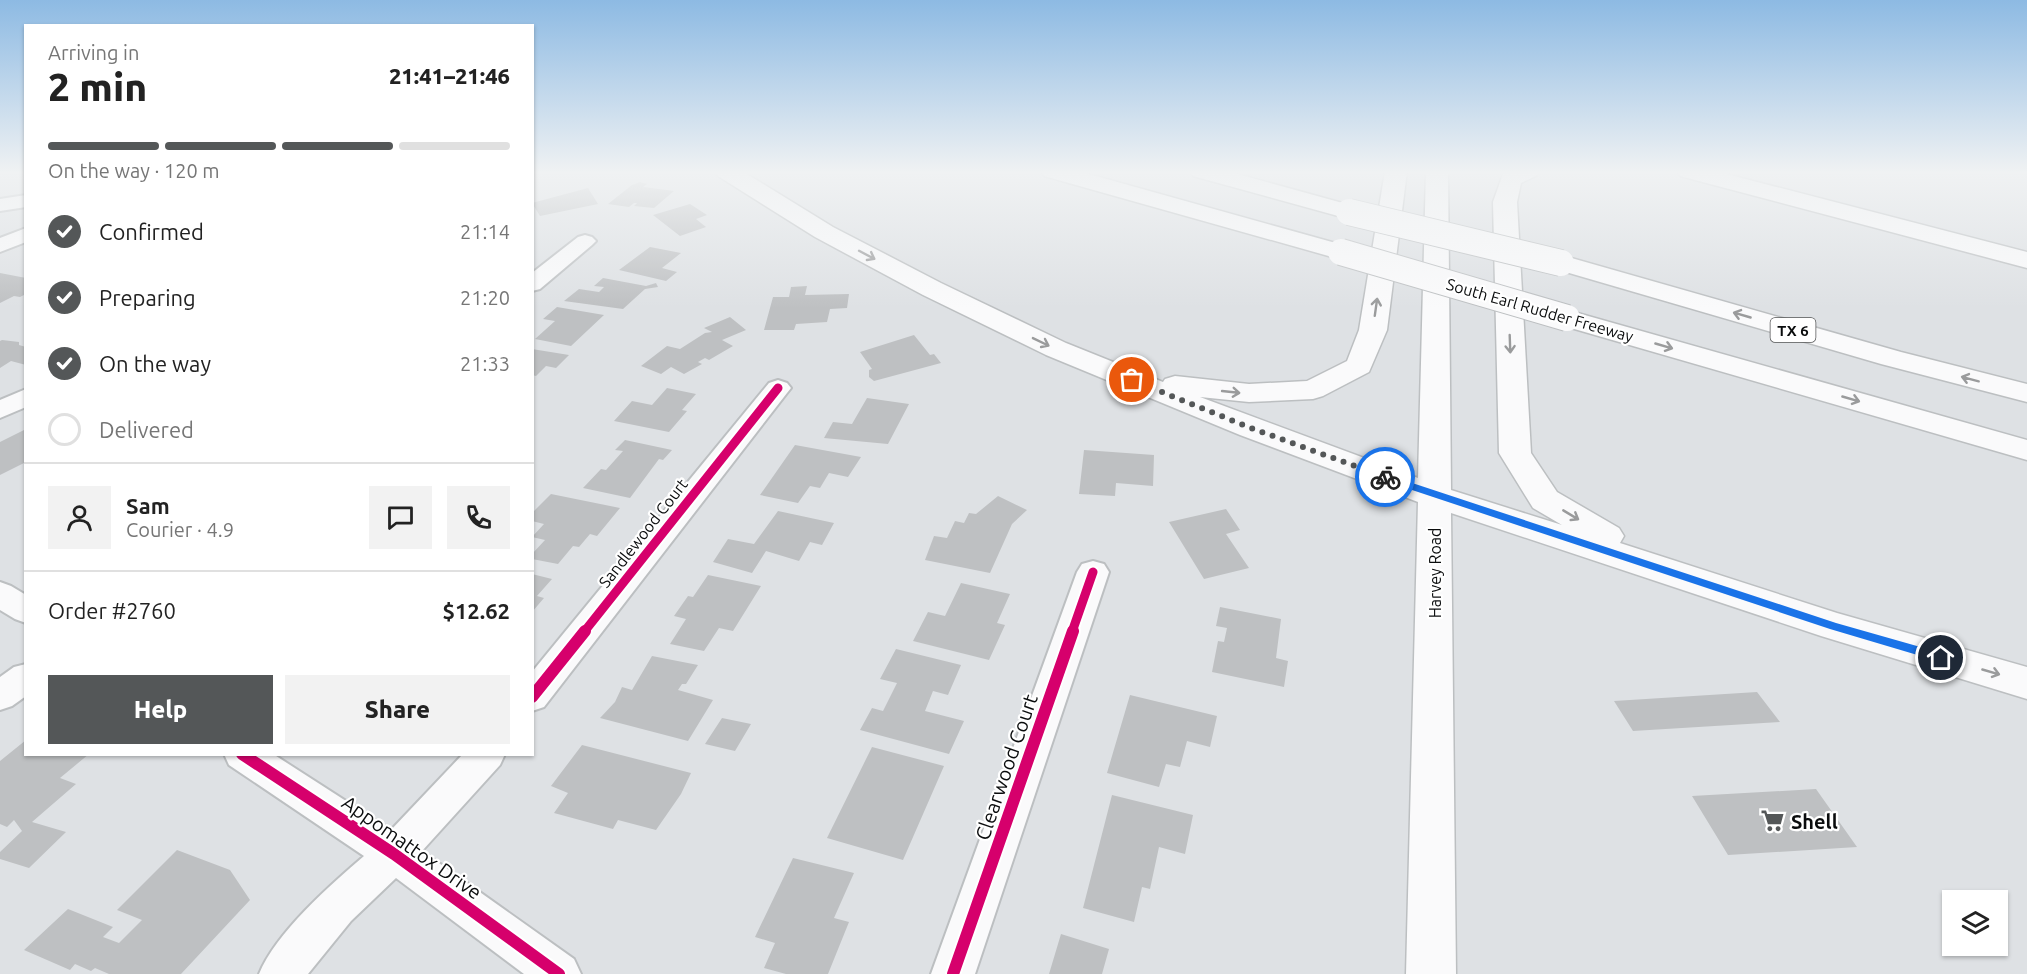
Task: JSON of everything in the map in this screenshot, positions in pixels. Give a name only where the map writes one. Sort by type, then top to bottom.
[{"type":"main road","points":[[799,216],[932,289],[1056,349],[1251,428],[1435,496],[1834,626],[2027,683]]},
{"type":"main road","name":"South Earl Rudder Freeway","points":[[1214,216],[2027,450]]},
{"type":"main road","name":"TX 6","points":[[1368,216],[1561,263],[1891,358],[2027,393]]},
{"type":"main road","points":[[1132,380],[1249,393],[1313,390],[1359,366],[1373,330],[1389,216]]},
{"type":"main road","name":"Harvey Road","points":[[1431,974],[1437,216]]},
{"type":"main road","points":[[1506,216],[1515,453],[1545,500],[1663,569]]},
{"type":"main road","points":[[1861,216],[2027,260]]},
{"type":"street","points":[[0,246],[24,235]]},
{"type":"street","points":[[534,282],[585,241]]},
{"type":"street","name":"Sandlewood Court","points":[[534,694],[778,388]]},
{"type":"street","points":[[0,410],[24,399]]},
{"type":"street","name":"Clearwood Court","points":[[953,974],[1093,572]]},
{"type":"street","points":[[0,594],[24,610]]},
{"type":"street","points":[[0,696],[24,678]]},
{"type":"street","name":"Appomattox Drive","points":[[245,756],[394,854],[559,974]]},
{"type":"street","points":[[281,974],[336,907],[394,854],[485,756]]},
{"type":"building","points":[[655,216],[703,216],[696,219],[706,227],[680,236]]},
{"type":"building","points":[[650,247],[681,253],[662,268],[677,272],[666,281],[619,270]]},
{"type":"building","points":[[0,273],[24,278],[24,295],[14,296],[0,303]]},
{"type":"building","points":[[603,278],[646,286],[656,283],[658,287],[645,289],[623,309],[564,301],[579,289],[599,292],[604,287],[594,286]]},
{"type":"building","points":[[807,286],[805,295],[849,294],[847,308],[830,309],[827,322],[796,324],[794,330],[764,330],[773,297],[789,297],[791,287]]},
{"type":"building","points":[[557,307],[604,315],[571,346],[535,339],[555,321],[543,319]]},
{"type":"building","points":[[730,317],[746,330],[722,340],[733,346],[709,360],[705,358],[698,362],[702,364],[684,374],[671,367],[661,374],[641,366],[667,346],[680,349],[705,333],[712,332],[704,328]]},
{"type":"building","points":[[914,335],[930,355],[934,354],[941,363],[874,381],[869,377],[869,370],[872,369],[860,352]]},
{"type":"building","points":[[0,341],[19,342],[19,345],[24,346],[24,364],[11,361],[0,368]]},
{"type":"building","points":[[534,349],[569,355],[556,368],[546,366],[534,376]]},
{"type":"building","points":[[667,388],[696,394],[682,410],[687,411],[669,432],[614,421],[632,401],[652,405]]},
{"type":"building","points":[[867,398],[909,404],[888,444],[824,438],[833,422],[852,424]]},
{"type":"building","points":[[24,430],[24,463],[0,475],[0,442]]},
{"type":"building","points":[[625,440],[672,450],[663,460],[659,459],[630,498],[583,488],[601,469],[606,470],[623,451],[615,450]]},
{"type":"building","points":[[795,445],[861,457],[848,477],[829,473],[820,488],[810,486],[798,503],[760,495]]},
{"type":"building","points":[[1084,450],[1154,455],[1153,486],[1116,483],[1115,496],[1079,494]]},
{"type":"building","points":[[551,494],[620,508],[597,536],[590,534],[579,547],[573,546],[558,564],[534,559],[534,552],[545,540],[534,537],[544,524],[534,522],[534,511]]},
{"type":"building","points":[[998,496],[1027,510],[1012,524],[990,573],[925,560],[934,536],[947,538],[955,521],[964,523],[969,513],[976,514]]},
{"type":"building","points":[[1226,509],[1240,530],[1226,534],[1249,568],[1204,579],[1169,522]]},
{"type":"building","points":[[778,511],[834,523],[822,545],[810,542],[799,561],[766,551],[752,573],[713,562],[728,539],[754,544]]},
{"type":"building","points":[[534,574],[552,579],[537,596],[544,598],[534,610]]},
{"type":"building","points":[[708,575],[761,586],[733,631],[719,628],[704,651],[670,644],[686,619],[674,616],[688,596],[693,597]]},
{"type":"building","points":[[961,583],[1010,594],[997,623],[1005,625],[989,660],[913,641],[928,612],[945,616]]},
{"type":"building","points":[[1220,607],[1281,619],[1276,658],[1288,661],[1284,687],[1212,672],[1218,641],[1224,642],[1227,628],[1216,626]]},
{"type":"building","points":[[896,649],[961,665],[948,695],[933,691],[925,711],[964,721],[949,754],[860,730],[872,708],[883,711],[897,683],[880,679]]},
{"type":"building","points":[[652,656],[698,665],[686,684],[682,684],[678,690],[713,700],[688,741],[600,718],[615,702],[622,687],[632,690]]},
{"type":"building","points":[[1757,692],[1780,722],[1633,731],[1614,701]]},
{"type":"building","points":[[1130,695],[1217,716],[1210,747],[1187,741],[1180,767],[1166,764],[1159,787],[1107,773]]},
{"type":"building","points":[[722,718],[751,724],[735,751],[705,744]]},
{"type":"building","points":[[24,742],[24,756],[87,756],[60,778],[76,784],[32,822],[66,832],[29,868],[0,859],[0,852],[22,831],[14,820],[7,827],[0,824],[0,761]]},
{"type":"building","points":[[582,745],[691,773],[681,794],[656,830],[618,820],[613,829],[554,813],[568,793],[551,786]]},
{"type":"building","points":[[872,747],[944,766],[903,860],[827,838]]},
{"type":"building","name":"Shell","points":[[1816,789],[1857,847],[1728,855],[1692,796]]},
{"type":"building","points":[[1112,795],[1193,815],[1185,854],[1159,847],[1150,889],[1142,887],[1134,922],[1083,908]]},
{"type":"building","points":[[177,850],[230,870],[250,900],[181,974],[109,974],[95,968],[91,971],[75,964],[70,970],[24,950],[68,909],[113,927],[103,937],[119,943],[142,920],[117,910]]},
{"type":"building","points":[[793,858],[854,873],[834,918],[849,922],[828,974],[786,974],[764,968],[775,943],[755,937]]},
{"type":"building","points":[[1061,934],[1109,949],[1102,974],[1049,974]]},
{"type":"cycle path","points":[[534,694],[778,388]]},
{"type":"cycle path","points":[[953,974],[1093,572]]},
{"type":"cycle path","points":[[245,756],[394,854],[559,974]]},
{"type":"way so far","points":[[1132,380],[1251,428],[1385,477]]},
{"type":"place","name":"Shell","points":[[1773,821]]},
{"type":"route","points":[[1385,477],[1435,496],[1530,525],[1834,626],[1941,658]]}]
